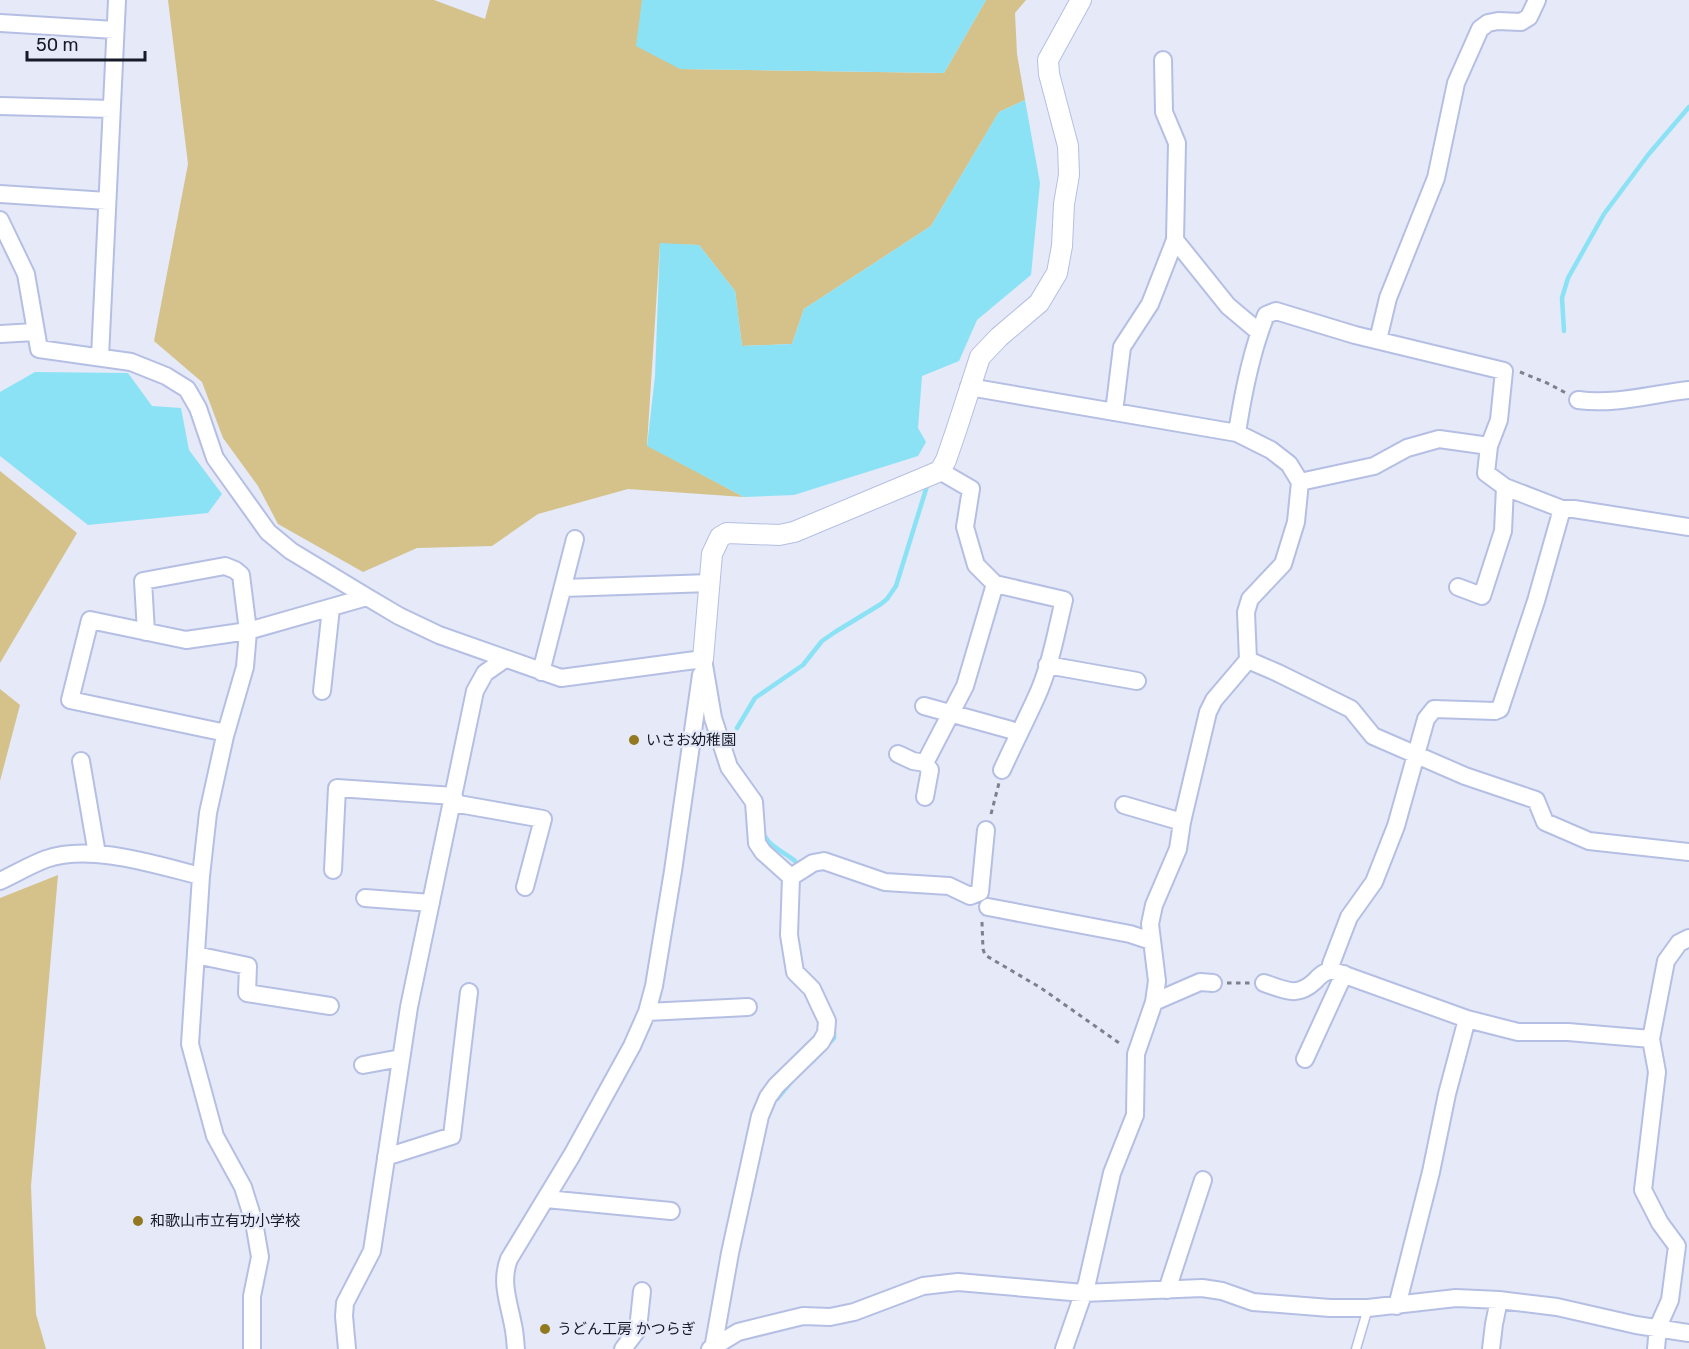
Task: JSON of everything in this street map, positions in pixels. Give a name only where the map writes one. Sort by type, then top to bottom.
[{"type":"street","points":[[100,357],[117,0]]},
{"type":"street","points":[[516,1349],[514,1328],[504,1286],[504,1270],[572,1155],[632,1046],[647,1012],[654,986],[703,659],[712,554],[720,537],[728,533],[779,535],[794,532],[940,471],[946,460],[980,357],[999,337],[1039,303],[1057,273],[1069,176],[1068,146],[1049,74],[1048,60],[1081,0]]},
{"type":"street","points":[[1378,340],[1388,298],[1436,178],[1456,83],[1480,30],[1488,23],[1498,21],[1521,22],[1529,17],[1537,0]]},
{"type":"street","points":[[0,23],[116,30]]},
{"type":"street","points":[[1114,412],[1122,346],[1150,304],[1175,240],[1177,143],[1164,112],[1163,60]]},
{"type":"street","points":[[0,106],[112,110]]},
{"type":"street","points":[[0,194],[107,201]]},
{"type":"street","points":[[0,220],[26,274],[39,349],[131,362],[166,376],[187,389],[198,408],[215,459],[268,532],[291,551],[399,616],[439,635],[561,678],[703,659]]},
{"type":"street","points":[[1175,240],[1228,306],[1259,332]]},
{"type":"street","points":[[1238,433],[1243,396],[1259,332],[1266,315],[1276,311],[1355,335],[1504,371],[1499,420],[1489,446],[1486,473],[1505,487],[1562,509],[1689,527]]},
{"type":"street","points":[[0,334],[35,332]]},
{"type":"street","points":[[969,387],[1238,433],[1271,450],[1288,464],[1300,482],[1296,522],[1283,564],[1250,599],[1246,612],[1248,660],[1214,700],[1208,712],[1182,822],[1178,849],[1154,905],[1150,924],[1157,981],[1154,1002],[1136,1054],[1135,1114],[1112,1173],[1087,1283],[1065,1349]]},
{"type":"street","points":[[1578,400],[1618,401],[1689,390]]},
{"type":"street","points":[[1300,482],[1374,466],[1407,448],[1439,439],[1489,446]]},
{"type":"street","points":[[940,471],[971,489],[965,527],[976,565],[995,584],[1064,600],[1036,697],[1002,770]]},
{"type":"street","points":[[1458,587],[1482,596],[1503,531],[1505,487]]},
{"type":"street","points":[[1338,972],[1331,964],[1349,917],[1374,882],[1396,826],[1426,719],[1434,709],[1495,711],[1500,709],[1536,601],[1562,509]]},
{"type":"street","points":[[541,672],[575,539]]},
{"type":"street","points":[[146,632],[143,581],[225,566],[241,575],[248,631],[244,667],[208,813],[201,876],[190,1044],[215,1136],[243,1187],[254,1222],[260,1257],[252,1296],[252,1349]]},
{"type":"street","points":[[563,588],[710,583]]},
{"type":"street","points":[[925,763],[965,686],[995,584]]},
{"type":"street","points":[[226,733],[70,700],[90,620],[186,640],[248,631],[367,597]]},
{"type":"street","points":[[322,691],[331,608]]},
{"type":"street","points":[[347,1349],[345,1303],[372,1251],[409,1007],[475,691],[485,673],[505,659]]},
{"type":"street","points":[[703,659],[713,718],[729,767],[754,802],[757,843],[763,852],[790,878],[789,935],[795,972],[812,989],[827,1021],[826,1033],[821,1042],[776,1086],[768,1097],[760,1116],[712,1348]]},
{"type":"street","points":[[1248,660],[1351,709],[1373,736],[1465,776],[1536,800],[1545,822],[1589,840],[1689,852]]},
{"type":"street","points":[[1047,665],[1137,681]]},
{"type":"street","points":[[924,706],[1011,730]]},
{"type":"street","points":[[898,754],[913,761],[925,763],[930,770],[925,797]]},
{"type":"street","points":[[81,761],[98,854]]},
{"type":"street","points":[[333,870],[337,788],[454,799],[543,819],[525,887]]},
{"type":"street","points":[[1124,805],[1182,822]]},
{"type":"street","points":[[790,878],[813,863],[824,861],[885,882],[949,886],[970,896],[980,892],[986,831]]},
{"type":"street","points":[[0,881],[47,858],[71,854],[121,857],[201,876]]},
{"type":"street","points":[[365,898],[431,903]]},
{"type":"street","points":[[988,907],[1130,934],[1151,941]]},
{"type":"street","points":[[1656,1349],[1658,1327],[1670,1300],[1677,1246],[1660,1222],[1643,1190],[1657,1072],[1651,1038],[1666,961],[1679,943],[1689,939]]},
{"type":"street","points":[[196,955],[248,966],[247,993],[330,1006]]},
{"type":"street","points":[[1264,983],[1293,992],[1306,989],[1324,971],[1338,972],[1467,1019],[1518,1032],[1568,1032],[1651,1038]]},
{"type":"street","points":[[1305,1059],[1338,972]]},
{"type":"street","points":[[1154,1002],[1200,982],[1213,983]]},
{"type":"street","points":[[386,1157],[452,1136],[469,992]]},
{"type":"street","points":[[647,1012],[748,1007]]},
{"type":"street","points":[[1397,1306],[1467,1019]]},
{"type":"street","points":[[363,1065],[401,1058]]},
{"type":"street","points":[[1167,1290],[1203,1180]]},
{"type":"street","points":[[546,1198],[671,1211]]},
{"type":"street","points":[[712,1348],[738,1332],[803,1316],[830,1317],[854,1312],[923,1286],[958,1282],[1083,1293],[1202,1288],[1222,1291],[1254,1302],[1330,1308],[1397,1306],[1456,1298],[1499,1300],[1557,1307],[1636,1325],[1689,1333]]},
{"type":"street","points":[[623,1349],[638,1329],[642,1291]]},
{"type":"street","points":[[1491,1349],[1499,1300]]},
{"type":"lane","points":[[1356,1349],[1368,1308]]},
{"type":"path","points":[[1504,371],[1520,371],[1578,400]]},
{"type":"path","points":[[986,831],[1002,770]]},
{"type":"path","points":[[970,896],[981,920],[985,955],[1041,988],[1136,1054]]},
{"type":"path","points":[[1213,983],[1264,983]]},
{"type":"shaded area","points":[[168,0],[434,0],[485,19],[490,0],[643,0],[680,69],[944,73],[986,0],[1026,0],[1015,13],[1017,54],[1025,100],[999,112],[931,226],[804,309],[792,344],[742,346],[735,291],[699,245],[660,244],[647,445],[744,497],[628,489],[538,514],[492,546],[417,548],[363,572],[278,524],[258,486],[223,438],[202,382],[154,341],[188,164]]},
{"type":"shaded area","points":[[0,471],[77,533],[0,663]]},
{"type":"shaded area","points":[[0,689],[20,705],[0,781]]},
{"type":"shaded area","points":[[58,875],[31,1186],[36,1314],[46,1349],[0,1349],[0,898]]},
{"type":"water","points":[[642,0],[986,0],[944,73],[680,69],[636,46]]},
{"type":"water","points":[[1025,100],[1040,183],[1031,275],[977,320],[959,361],[922,376],[918,428],[926,442],[918,456],[794,495],[744,497],[647,446],[655,376],[660,243],[699,245],[735,291],[742,346],[792,344],[804,309],[931,226],[999,112]]},
{"type":"water","points":[[35,372],[128,373],[152,406],[181,408],[189,450],[222,494],[208,513],[88,525],[0,456],[0,392]]},
{"type":"waterway","points":[[1564,331],[1562,298],[1568,278],[1604,214],[1648,155],[1689,107]]},
{"type":"waterway","points":[[737,728],[755,698],[803,665],[822,641],[887,599],[896,586],[927,486]]},
{"type":"waterway","points":[[763,831],[772,845],[795,861]]},
{"type":"waterway","points":[[812,1062],[834,1038],[834,1031]]},
{"type":"waterway","points":[[777,1099],[791,1082]]},
{"type":"place","name":"いさお幼稚園","points":[[634,740]]},
{"type":"place","name":"和歌山市立有功小学校","points":[[138,1221]]},
{"type":"place","name":"うどん工房 かつらぎ","points":[[545,1329]]}]
